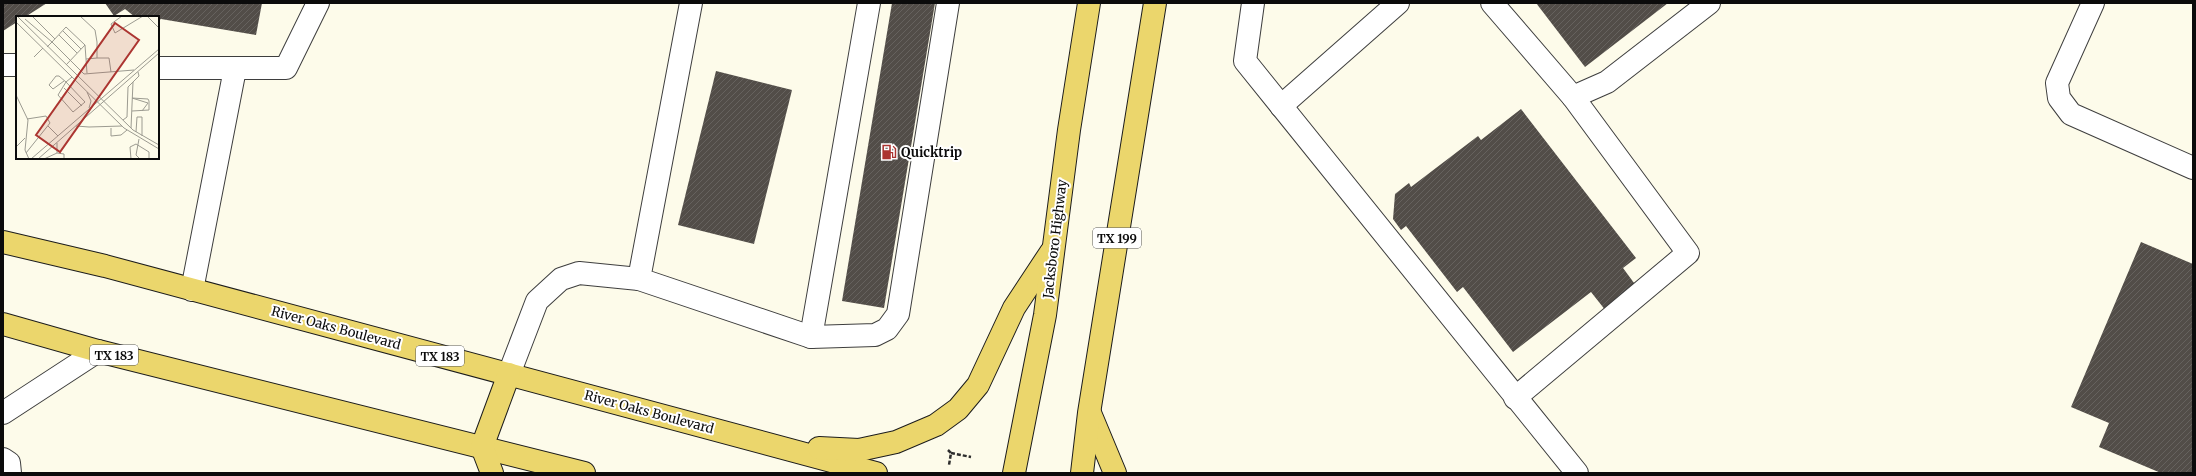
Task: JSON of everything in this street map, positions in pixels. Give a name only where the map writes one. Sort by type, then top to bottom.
[{"type":"main road","name":"Jacksboro Highway","points":[[1014,473],[1045,315],[1089,3]]},
{"type":"main road","name":"TX 199","points":[[1082,473],[1089,413],[1155,3]]},
{"type":"main road","name":"River Oaks Boulevard","points":[[3,242],[105,266],[876,473]]},
{"type":"main road","points":[[770,444],[859,450],[896,442],[942,421],[958,409],[978,385],[1014,308],[1054,248]]},
{"type":"main road","name":"TX 183","points":[[3,324],[98,351],[584,473]]},
{"type":"main road","points":[[492,473],[482,447],[509,374]]},
{"type":"main road","points":[[1089,413],[1115,473]]},
{"type":"lane","points":[[159,68],[286,68],[318,3]]},
{"type":"lane","points":[[639,279],[691,3]]},
{"type":"lane","points":[[811,337],[869,3]]},
{"type":"lane","points":[[509,374],[537,301],[561,280],[579,273],[639,279],[811,337],[875,335],[887,329],[898,314],[948,3]]},
{"type":"lane","points":[[1253,3],[1245,61],[1515,398],[1577,473]]},
{"type":"lane","points":[[1281,106],[1398,3]]},
{"type":"lane","points":[[1492,3],[1573,97],[1688,253],[1515,398]]},
{"type":"lane","points":[[1573,97],[1607,82],[1709,3]]},
{"type":"lane","points":[[2093,3],[2057,82],[2059,98],[2071,114],[2193,168]]},
{"type":"lane","points":[[3,65],[16,65]]},
{"type":"lane","points":[[192,290],[235,69]]},
{"type":"lane","points":[[3,413],[98,351]]},
{"type":"lane","points":[[3,459],[9,463],[10,473]]},
{"type":"path","points":[[947,448],[951,453],[971,457]]},
{"type":"path","points":[[949,465],[951,453]]},
{"type":"building","points":[[3,3],[47,3],[27,16],[16,16],[16,23],[3,31]]},
{"type":"building","points":[[105,3],[262,3],[256,35],[161,19],[159,20],[159,16],[134,16],[125,9],[114,16]]},
{"type":"building","name":"Quicktrip","points":[[892,3],[935,3],[884,308],[842,301]]},
{"type":"building","points":[[1536,3],[1668,3],[1585,67]]},
{"type":"building","points":[[716,71],[792,90],[754,244],[678,225]]},
{"type":"building","points":[[1521,109],[1636,258],[1623,268],[1637,287],[1606,311],[1591,292],[1513,352],[1463,287],[1457,292],[1406,226],[1401,230],[1393,219],[1395,194],[1409,183],[1411,187],[1478,136],[1481,140]]},
{"type":"building","points":[[2141,242],[2193,264],[2193,473],[2161,473],[2099,447],[2109,423],[2071,407]]},
{"type":"place","name":"Quicktrip","points":[[889,152]]}]
